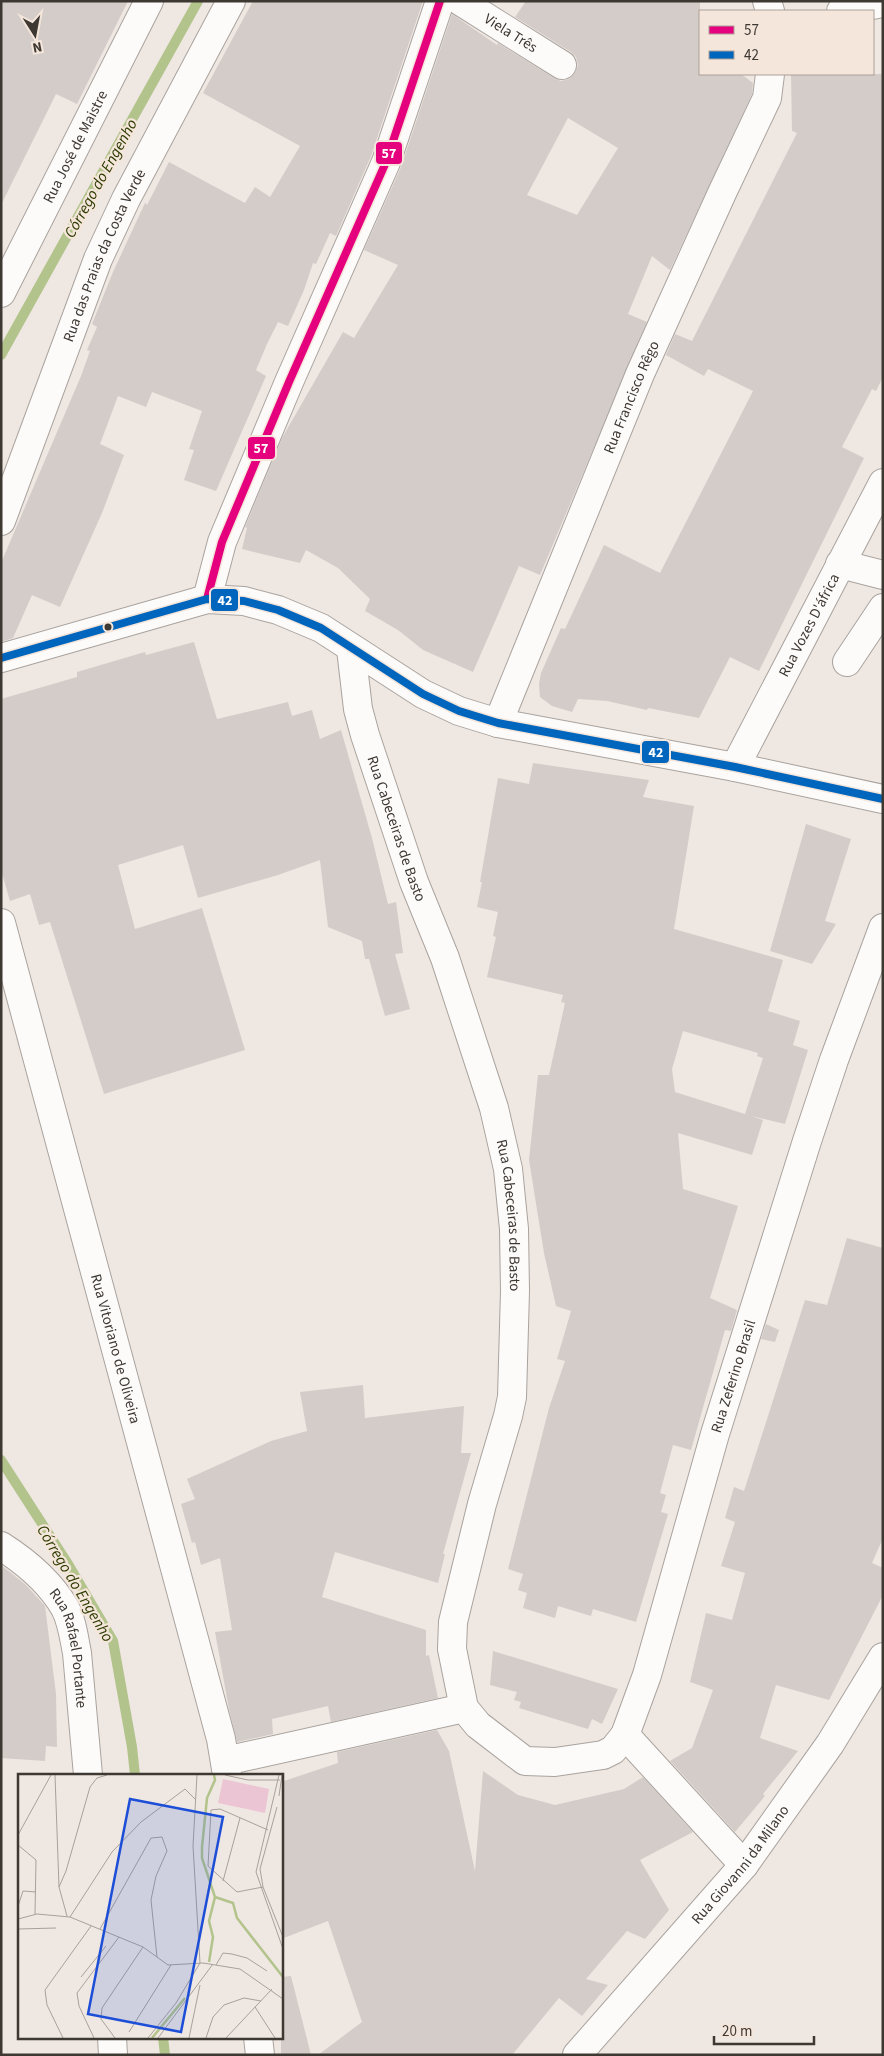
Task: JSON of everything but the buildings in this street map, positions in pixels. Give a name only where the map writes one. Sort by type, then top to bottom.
[{"type":"street","name":"Rua José de Maistre","points":[[1,293],[149,1]]},
{"type":"street","name":"Rua das Praias da Costa Verde","points":[[1,521],[98,259],[126,199],[232,1]]},
{"type":"street","points":[[207,599],[226,533],[289,382],[386,162],[440,1]]},
{"type":"street","name":"Viela Três","points":[[460,1],[562,65]]},
{"type":"street","points":[[846,10],[883,3]]},
{"type":"street","name":"Rua Francisco Rêgo","points":[[498,723],[640,374],[767,98],[770,75]]},
{"type":"street","name":"Rua Vozes D'áfrica","points":[[735,766],[883,483]]},
{"type":"street","points":[[840,564],[883,575]]},
{"type":"street","points":[[1,658],[207,599],[244,601],[278,610],[321,628],[423,694],[459,711],[498,723],[735,766],[883,799]]},
{"type":"street","points":[[848,662],[883,608]]},
{"type":"street","name":"Rua Cabeceiras de Basto","points":[[351,649],[358,709],[365,735],[411,873],[445,958],[469,1030],[494,1108],[508,1169],[514,1229],[512,1397],[482,1504],[453,1622],[452,1649],[464,1708],[492,1738],[525,1761],[534,1762]]},
{"type":"street","name":"Rua Vitoriano de Oliveira","points":[[1,923],[222,1739],[226,1768]]},
{"type":"street","name":"Rua Zeferino Brasil","points":[[534,1762],[582,1759],[603,1754],[613,1750],[625,1735],[647,1675],[715,1434],[810,1132],[834,1060],[883,928]]},
{"type":"street","name":"Rua Rafael Portante","points":[[1,1546],[18,1557],[45,1581],[66,1609],[77,1653],[88,1774]]},
{"type":"street","name":"Rua Giovanni da Milano","points":[[577,2055],[744,1865],[830,1744],[883,1657]]},
{"type":"street","points":[[226,1768],[464,1708]]},
{"type":"street","points":[[625,1735],[744,1865]]},
{"type":"street","points":[[112,2038],[113,2055]]},
{"type":"street","points":[[258,2038],[260,2055]]},
{"type":"waterway","name":"Córrego do Engenho","points":[[1,355],[198,1]]},
{"type":"waterway","name":"Córrego do Engenho","points":[[1,1460],[68,1564],[113,1641],[132,1747],[135,1774]]},
{"type":"waterway","name":"Córrego do Engenho","points":[[163,2038],[165,2055]]},
{"type":"transit line","name":"57","points":[[207,599],[222,542],[289,382],[386,162],[440,1]]},
{"type":"transit line","name":"42","points":[[1,658],[207,599],[244,601],[278,610],[321,628],[423,694],[459,711],[498,723],[735,767],[883,799]]}]
